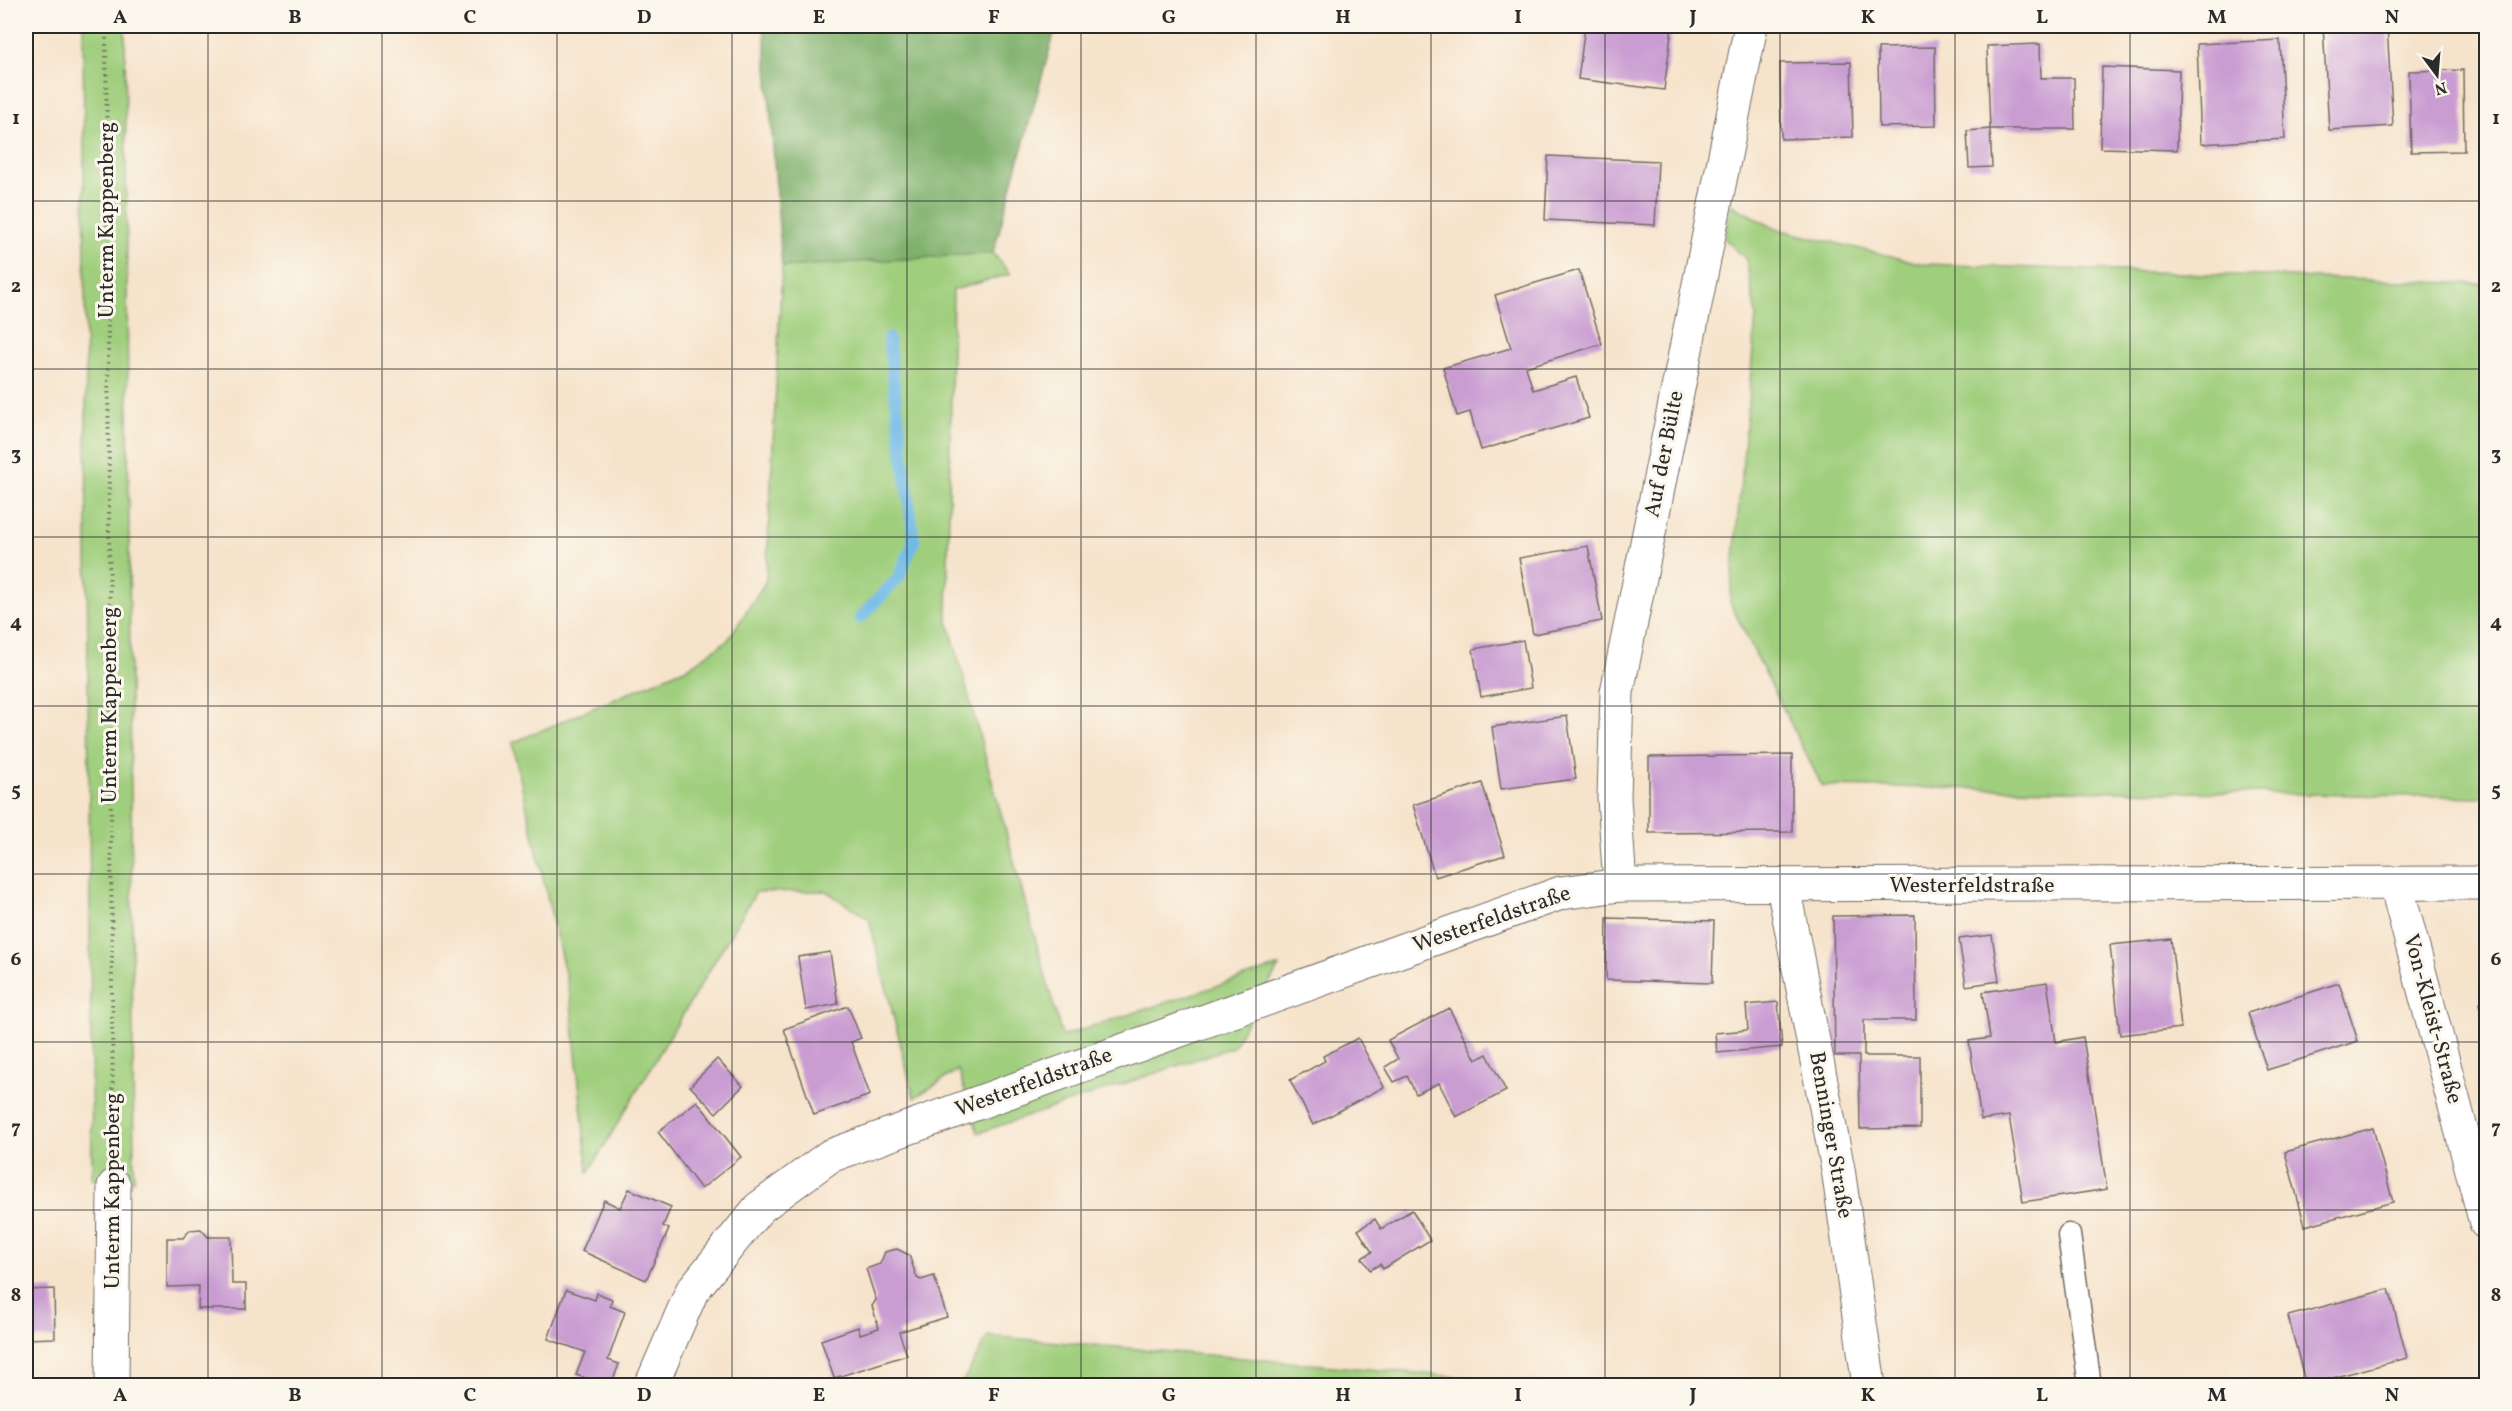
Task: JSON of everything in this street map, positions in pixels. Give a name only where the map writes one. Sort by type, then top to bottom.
[{"type":"street","name":"Auf der Bülte","points":[[1620,885],[1614,798],[1617,692],[1751,26]]},
{"type":"street","name":"Von-Kleist-Straße","points":[[2396,884],[2487,1222]]},
{"type":"street","name":"Westerfeldstraße","points":[[651,1386],[692,1291],[759,1208],[830,1156],[1561,893],[1620,885],[2487,884]]},
{"type":"street","name":"Benninger Straße","points":[[1783,886],[1838,1169],[1869,1386]]},
{"type":"street","name":"Unterm Kappenberg","points":[[112,1386],[114,1186]]},
{"type":"lane","points":[[2069,1235],[2090,1386]]},
{"type":"path","name":"Unterm Kappenberg","points":[[106,26],[114,1186]]},
{"type":"green space","points":[[83,26],[125,26],[134,1180],[92,1180]]},
{"type":"green space","points":[[764,26],[1056,26],[993,253],[782,267]]},
{"type":"green space","points":[[1730,204],[1776,229],[1924,264],[2486,284],[2486,797],[1822,786],[1730,603],[1756,316],[1746,259],[1725,239]]},
{"type":"green space","points":[[993,253],[1010,274],[953,290],[947,617],[1062,1036],[1279,966],[1233,1047],[978,1133],[958,1070],[914,1098],[869,919],[826,891],[756,892],[588,1173],[570,995],[512,743],[689,667],[728,640],[766,581],[782,267]]},
{"type":"green space","points":[[988,1336],[1553,1385],[961,1385]]},
{"type":"building","points":[[1585,26],[1672,27],[1664,90],[1578,79]]},
{"type":"building","points":[[2323,26],[2387,26],[2393,126],[2329,130]]},
{"type":"building","points":[[2280,40],[2285,139],[2201,144],[2197,44]]},
{"type":"building","points":[[2040,44],[2041,78],[2074,78],[2075,129],[1990,129],[1987,46]]},
{"type":"building","points":[[1935,47],[1936,126],[1879,127],[1878,48]]},
{"type":"building","points":[[1851,62],[1853,137],[1781,139],[1780,63]]},
{"type":"building","points":[[2102,67],[2179,70],[2177,150],[2100,148]]},
{"type":"building","points":[[2463,70],[2464,151],[2411,152],[2409,71]]},
{"type":"building","points":[[1990,129],[1992,167],[1969,168],[1967,131]]},
{"type":"building","points":[[1548,156],[1658,161],[1655,225],[1545,220]]},
{"type":"building","points":[[1579,270],[1602,344],[1526,367],[1533,390],[1576,377],[1589,418],[1481,450],[1470,412],[1457,416],[1443,368],[1511,348],[1495,295]]},
{"type":"building","points":[[1588,546],[1602,621],[1533,634],[1519,558]]},
{"type":"building","points":[[1523,640],[1531,688],[1481,697],[1473,649]]},
{"type":"building","points":[[1567,716],[1576,779],[1501,789],[1492,727]]},
{"type":"building","points":[[1792,755],[1792,832],[1649,833],[1649,757]]},
{"type":"building","points":[[1482,783],[1505,855],[1435,877],[1413,805]]},
{"type":"building","points":[[1915,915],[1916,1020],[1864,1020],[1864,1056],[1920,1056],[1920,1128],[1860,1129],[1859,1056],[1835,1056],[1833,916]]},
{"type":"building","points":[[1607,918],[1714,921],[1712,983],[1606,980]]},
{"type":"building","points":[[1992,935],[1999,981],[1966,986],[1959,939]]},
{"type":"building","points":[[2171,939],[2181,1028],[2120,1035],[2110,945]]},
{"type":"building","points":[[830,952],[838,1004],[806,1010],[798,957]]},
{"type":"building","points":[[2047,982],[2056,1042],[2083,1037],[2107,1189],[2023,1202],[2009,1116],[1981,1120],[1969,1041],[1990,1038],[1983,992]]},
{"type":"building","points":[[2339,983],[2358,1041],[2267,1070],[2248,1013]]},
{"type":"building","points":[[1778,1002],[1782,1047],[1717,1053],[1715,1033],[1748,1030],[1746,1005]]},
{"type":"building","points":[[2486,1002],[2486,1030],[2480,1003]]},
{"type":"building","points":[[848,1006],[861,1038],[851,1042],[870,1095],[814,1115],[784,1029]]},
{"type":"building","points":[[1449,1008],[1476,1060],[1487,1054],[1506,1091],[1456,1117],[1439,1083],[1416,1094],[1407,1076],[1394,1082],[1385,1067],[1398,1059],[1388,1040]]},
{"type":"building","points":[[1358,1038],[1384,1087],[1313,1125],[1290,1080],[1325,1061],[1323,1056]]},
{"type":"building","points":[[717,1059],[743,1086],[716,1113],[690,1086]]},
{"type":"building","points":[[697,1101],[741,1157],[701,1189],[658,1132]]},
{"type":"building","points":[[2373,1128],[2393,1202],[2305,1226],[2285,1152]]},
{"type":"building","points":[[629,1189],[671,1207],[663,1226],[669,1229],[646,1280],[582,1251],[604,1200],[620,1208]]},
{"type":"building","points":[[1412,1210],[1430,1240],[1383,1269],[1380,1264],[1370,1270],[1362,1258],[1372,1252],[1358,1230],[1375,1219],[1381,1229]]},
{"type":"building","points":[[201,1229],[208,1237],[231,1237],[232,1284],[246,1284],[246,1309],[198,1309],[199,1286],[167,1287],[167,1238],[183,1238],[190,1230]]},
{"type":"building","points":[[897,1249],[909,1255],[917,1278],[921,1280],[934,1276],[947,1317],[899,1332],[907,1355],[834,1378],[821,1340],[858,1327],[860,1334],[879,1328],[872,1306],[876,1300],[866,1269],[880,1264],[885,1252]]},
{"type":"building","points":[[54,1289],[55,1338],[26,1339],[26,1290]]},
{"type":"building","points":[[2389,1289],[2407,1358],[2306,1385],[2288,1316]]},
{"type":"building","points":[[566,1290],[595,1300],[597,1293],[612,1299],[610,1306],[625,1312],[608,1360],[619,1364],[611,1386],[576,1375],[585,1352],[548,1339]]},
{"type":"building","points":[[26,1379],[51,1379],[51,1386],[26,1386]]},
{"type":"waterway","points":[[860,618],[899,577],[914,541],[888,338]]}]
